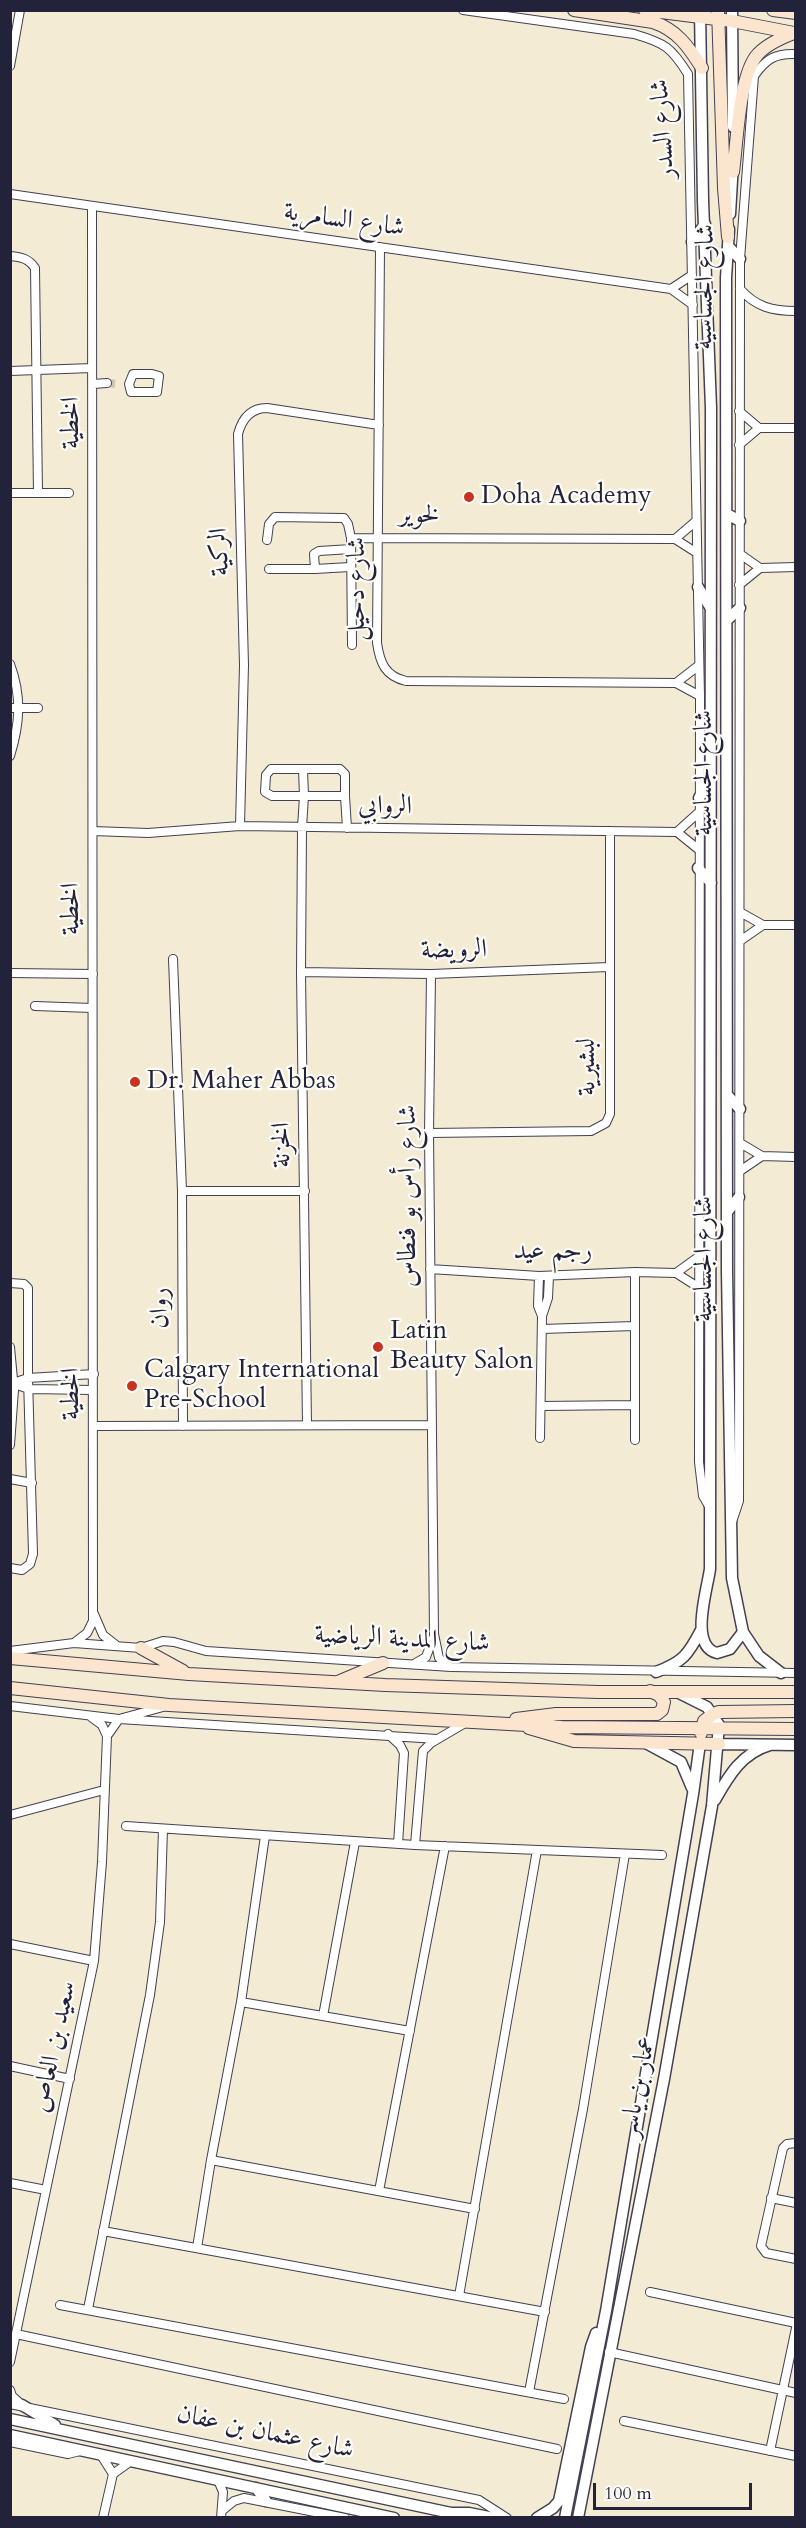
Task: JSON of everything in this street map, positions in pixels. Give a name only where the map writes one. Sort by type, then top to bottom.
[{"type":"main road","points":[[574,10],[665,26],[684,42],[702,68]]},
{"type":"main road","points":[[645,10],[719,13],[795,33]]},
{"type":"main road","points":[[773,10],[795,13]]},
{"type":"main road","points":[[719,13],[724,188],[728,241]]},
{"type":"main road","points":[[734,172],[744,87],[750,65],[758,53],[775,41],[795,33]]},
{"type":"main road","points":[[141,1648],[189,1674]]},
{"type":"main road","name":"شارع المدينة الرياضية","points":[[10,1658],[189,1674],[336,1682],[598,1692],[670,1690],[795,1692]]},
{"type":"main road","points":[[336,1682],[383,1663]]},
{"type":"main road","points":[[10,1688],[170,1705],[467,1722],[582,1727],[795,1729]]},
{"type":"main road","points":[[492,1723],[556,1714],[657,1714],[664,1708],[664,1702],[658,1695],[648,1691]]},
{"type":"main road","points":[[700,1743],[704,1721],[713,1714],[795,1712]]},
{"type":"main road","points":[[517,1724],[574,1741],[718,1744]]},
{"type":"street","points":[[10,66],[20,10]]},
{"type":"street","name":"شارع السدر","points":[[463,10],[634,34],[657,41],[674,52],[688,74],[692,242]]},
{"type":"street","name":"شارع الجساسية","points":[[701,13],[711,408],[710,1569],[701,1629]]},
{"type":"street","name":"شارع الجساسية","points":[[732,16],[734,172],[728,241],[727,514],[730,1525],[732,1578],[743,1632]]},
{"type":"street","name":"شارع الجساسية","points":[[730,1525],[740,1501],[740,259],[754,76],[765,61],[772,57],[795,54]]},
{"type":"street","name":"شارع السامرية","points":[[10,194],[671,289],[693,305]]},
{"type":"street","name":"الخطية","points":[[74,1643],[91,1627],[93,1611],[92,206]]},
{"type":"street","points":[[692,242],[705,224]]},
{"type":"street","points":[[728,241],[740,259]]},
{"type":"street","name":"شارع الجساسية","points":[[692,242],[700,696],[698,813],[700,1481],[703,1496],[710,1508]]},
{"type":"street","name":"شارع دحيل","points":[[380,247],[377,643],[379,660],[386,671],[394,678],[406,681],[676,683],[700,696]]},
{"type":"street","points":[[10,256],[32,262],[35,268],[38,493]]},
{"type":"street","points":[[671,289],[692,275]]},
{"type":"street","points":[[740,289],[760,306],[774,311],[795,311]]},
{"type":"street","points":[[10,371],[37,372],[92,368]]},
{"type":"street","points":[[93,384],[107,384]]},
{"type":"street","points":[[118,384],[129,384]]},
{"type":"street","name":"الركية","points":[[240,826],[244,665],[238,434],[240,425],[259,408],[379,425]]},
{"type":"street","points":[[739,411],[759,428],[795,428]]},
{"type":"street","points":[[739,445],[759,428]]},
{"type":"street","points":[[10,493],[69,493]]},
{"type":"street","points":[[727,514],[740,521]]},
{"type":"street","points":[[267,540],[269,524],[275,517],[344,518],[351,538],[352,645]]},
{"type":"street","points":[[696,522],[675,539],[697,553]]},
{"type":"street","name":"لخوير","points":[[351,538],[675,539]]},
{"type":"street","points":[[315,569],[315,552],[351,549]]},
{"type":"street","points":[[740,554],[760,568],[795,567]]},
{"type":"street","points":[[269,569],[350,567]]},
{"type":"street","points":[[739,585],[760,568]]},
{"type":"street","points":[[698,587],[711,608]]},
{"type":"street","points":[[727,620],[740,608]]},
{"type":"street","points":[[10,664],[17,681],[15,708],[18,732],[10,756]]},
{"type":"street","points":[[676,683],[698,666]]},
{"type":"street","points":[[15,708],[38,708]]},
{"type":"street","points":[[345,796],[272,796],[266,792],[266,776],[271,769],[340,769],[344,771],[347,828]]},
{"type":"street","name":"الخزنة","points":[[303,769],[301,972],[307,1425]]},
{"type":"street","points":[[699,798],[710,779]]},
{"type":"street","points":[[698,813],[689,824],[677,832],[698,849]]},
{"type":"street","name":"الروابي","points":[[93,831],[148,833],[240,826],[677,832]]},
{"type":"street","name":"لبشيرية","points":[[429,1133],[591,1131],[606,1123],[610,1114],[610,831]]},
{"type":"street","points":[[698,868],[711,883]]},
{"type":"street","points":[[728,873],[740,882]]},
{"type":"street","points":[[740,912],[763,925],[795,925]]},
{"type":"street","points":[[740,941],[763,925]]},
{"type":"street","name":"روان","points":[[173,959],[182,1191],[183,1426]]},
{"type":"street","name":"الرويضة","points":[[301,972],[431,974],[609,968]]},
{"type":"street","points":[[10,973],[93,974]]},
{"type":"street","name":"شارع رأس بو فنطاس","points":[[431,974],[429,1133],[434,1634],[439,1658],[451,1667]]},
{"type":"street","points":[[35,1006],[92,1008]]},
{"type":"street","points":[[729,1097],[740,1109]]},
{"type":"street","points":[[740,1143],[762,1156],[795,1157]]},
{"type":"street","points":[[740,1171],[762,1156]]},
{"type":"street","points":[[182,1191],[305,1191]]},
{"type":"street","points":[[728,1211],[739,1197]]},
{"type":"street","points":[[701,1236],[710,1215]]},
{"type":"street","points":[[701,1255],[676,1273],[701,1289]]},
{"type":"street","name":"رجم عيد","points":[[430,1269],[544,1276],[635,1272],[676,1273]]},
{"type":"street","points":[[635,1272],[635,1440]]},
{"type":"street","points":[[540,1438],[542,1316],[538,1306],[544,1276]]},
{"type":"street","points":[[10,1283],[24,1284],[28,1288],[33,1554],[30,1564],[22,1570],[10,1568]]},
{"type":"street","points":[[542,1329],[634,1326]]},
{"type":"street","points":[[10,1347],[12,1384],[10,1445]]},
{"type":"street","points":[[12,1384],[28,1378],[93,1374]]},
{"type":"street","points":[[12,1384],[29,1389],[93,1390]]},
{"type":"street","points":[[540,1406],[635,1405]]},
{"type":"street","points":[[93,1426],[431,1425]]},
{"type":"street","points":[[10,1479],[32,1483]]},
{"type":"street","name":"الخطية","points":[[93,1611],[103,1635],[118,1646]]},
{"type":"street","points":[[701,1629],[702,1640],[706,1648],[717,1653],[730,1649],[743,1632],[759,1656],[781,1673]]},
{"type":"street","points":[[656,1672],[678,1664],[691,1649],[701,1629]]},
{"type":"street","name":"شارع رأس بو فنطاس","points":[[413,1665],[426,1657],[434,1634]]},
{"type":"street","name":"شارع المدينة الرياضية","points":[[10,1651],[74,1643],[141,1648],[163,1641],[206,1651],[451,1667],[795,1673]]},
{"type":"street","points":[[670,1690],[695,1700],[713,1714]]},
{"type":"street","points":[[83,1713],[98,1721],[107,1736],[119,1719],[170,1705]]},
{"type":"street","points":[[10,1706],[119,1719],[388,1734],[437,1739]]},
{"type":"street","name":"عمار بن ياسر","points":[[578,2517],[664,2079],[712,1806],[719,1728],[713,1714]]},
{"type":"street","points":[[415,1845],[421,1756],[425,1748],[437,1739],[467,1722]]},
{"type":"street","points":[[388,1734],[400,1745],[404,1753],[398,1844]]},
{"type":"street","name":"سعيد بن العاص","points":[[10,2362],[94,1961],[102,1862],[107,1736]]},
{"type":"street","points":[[643,1742],[681,1762],[689,1775],[693,1794]]},
{"type":"street","name":"عمار بن ياسر","points":[[565,2517],[606,2311],[700,1743]]},
{"type":"street","points":[[718,1744],[795,1745]]},
{"type":"street","points":[[712,1806],[726,1780],[740,1762],[753,1751],[770,1745]]},
{"type":"street","points":[[10,1815],[104,1790]]},
{"type":"street","points":[[126,1826],[355,1842],[662,1854]]},
{"type":"street","points":[[88,2309],[150,1995],[160,1922],[163,1828]]},
{"type":"street","points":[[197,2248],[210,2160],[241,2002],[265,1836]]},
{"type":"street","points":[[322,2016],[355,1842]]},
{"type":"street","points":[[380,2190],[445,1846]]},
{"type":"street","points":[[459,2296],[537,1850]]},
{"type":"street","points":[[529,2392],[583,2109],[625,1854]]},
{"type":"street","points":[[10,1944],[94,1961]]},
{"type":"street","points":[[241,2002],[410,2031]]},
{"type":"street","points":[[10,2066],[70,2079]]},
{"type":"street","points":[[795,2143],[787,2144],[783,2148],[762,2249],[766,2253],[795,2259]]},
{"type":"street","points":[[210,2160],[475,2209]]},
{"type":"street","points":[[10,2183],[46,2190]]},
{"type":"street","points":[[771,2198],[795,2203]]},
{"type":"street","points":[[104,2231],[545,2312]]},
{"type":"street","points":[[650,2292],[795,2323]]},
{"type":"street","points":[[60,2305],[564,2399]]},
{"type":"street","points":[[537,2517],[553,2508],[558,2501],[591,2347],[606,2311]]},
{"type":"street","points":[[770,2451],[795,2328]]},
{"type":"street","points":[[16,2334],[557,2449]]},
{"type":"street","points":[[609,2352],[795,2393]]},
{"type":"street","points":[[10,2390],[16,2404],[63,2430]]},
{"type":"street","name":"شارع عثمان بن عفان","points":[[16,2404],[479,2500],[507,2517]]},
{"type":"street","name":"شارع عثمان بن عفان","points":[[10,2419],[451,2513],[469,2512],[494,2517]]},
{"type":"street","points":[[624,2421],[795,2456]]},
{"type":"street","points":[[10,2435],[394,2517]]},
{"type":"street","points":[[10,2442],[68,2454],[82,2450]]},
{"type":"street","points":[[101,2455],[113,2474]]},
{"type":"street","points":[[104,2517],[113,2474],[131,2461]]},
{"type":"street","points":[[218,2480],[223,2492],[222,2514]]},
{"type":"street","points":[[256,2488],[266,2501]]},
{"type":"street","points":[[222,2514],[234,2501],[244,2498],[343,2517]]},
{"type":"tunnel","points":[[107,383],[118,384]]},
{"type":"place","name":"Doha Academy","points":[[469,497]]},
{"type":"place","name":"Dr. Maher Abbas","points":[[135,1082]]},
{"type":"place","name":"Latin Beauty Salon","points":[[378,1347]]},
{"type":"place","name":"Calgary International Pre-School","points":[[132,1386]]}]
